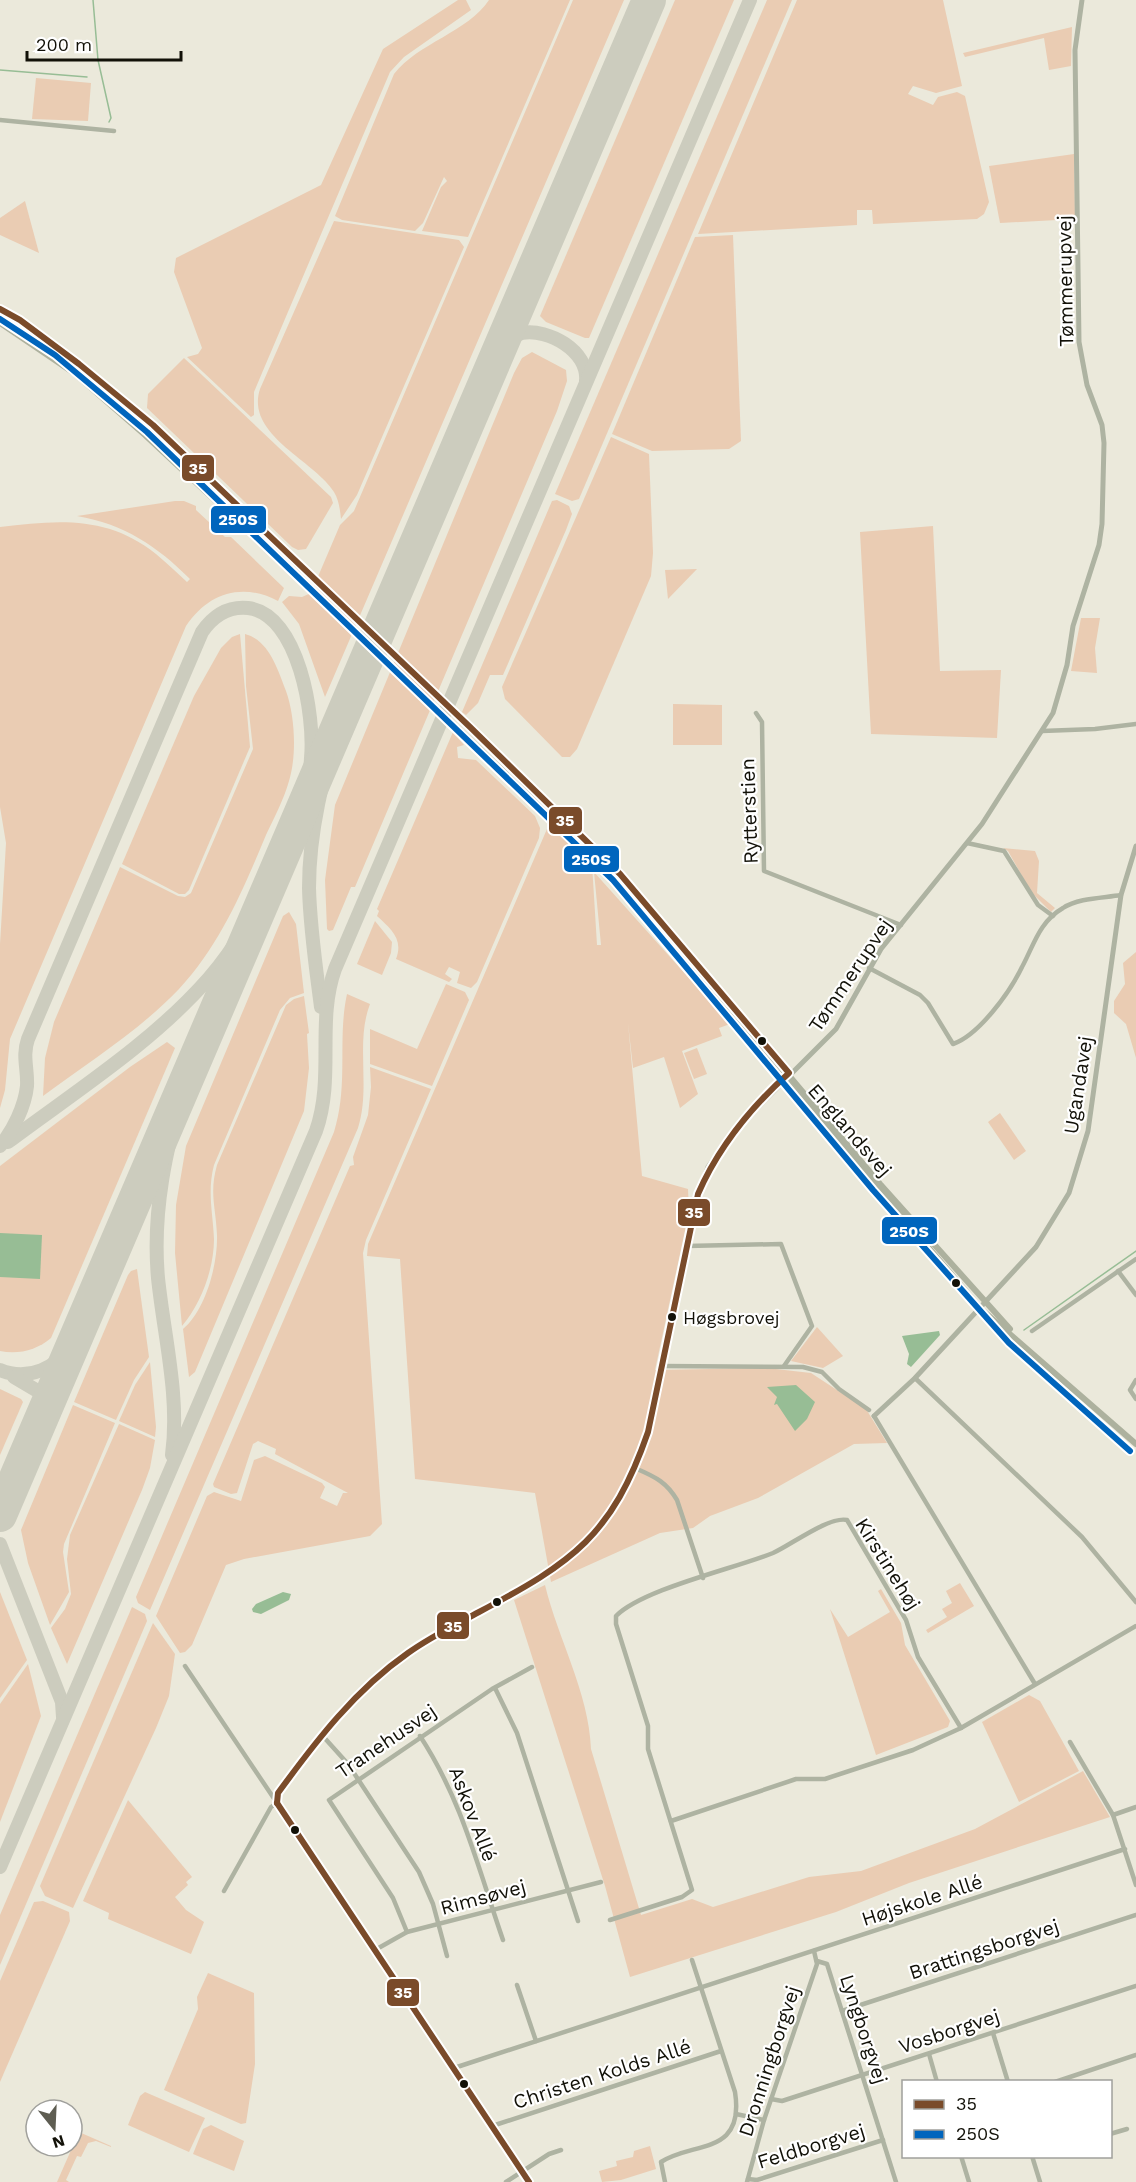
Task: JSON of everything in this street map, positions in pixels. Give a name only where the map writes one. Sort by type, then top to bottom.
[{"type":"main road","points":[[0,309],[20,320],[80,364],[153,425],[299,567]]},
{"type":"main road","points":[[0,323],[74,373],[145,435],[293,573]]},
{"type":"main road","name":"Englandsvej","points":[[470,727],[620,874],[880,1184],[1016,1337]]},
{"type":"main road","name":"Englandsvej","points":[[463,733],[588,852],[981,1308],[1136,1443]]},
{"type":"street","name":"Tømmerupvej","points":[[277,1803],[278,1793],[321,1734],[370,1681],[409,1652],[542,1579],[571,1559],[590,1541],[612,1514],[637,1469],[662,1366],[698,1194],[717,1152],[783,1078],[831,1035],[869,968],[1004,794],[1042,731],[1061,692],[1073,626],[1097,552],[1102,524],[1104,443],[1102,425],[1086,377],[1079,342],[1075,50],[1082,0]]},
{"type":"street","points":[[0,120],[114,131]]},
{"type":"street","name":"Rytterstien","points":[[756,713],[762,722],[764,871],[901,925]]},
{"type":"street","points":[[1042,731],[1095,729],[1136,724]]},
{"type":"street","points":[[967,843],[1004,851],[1034,899],[1053,916]]},
{"type":"street","name":"Ugandavej","points":[[987,1302],[1049,1230],[1077,1173],[1088,1131],[1121,895],[1136,846]]},
{"type":"street","points":[[869,968],[920,995],[928,1003],[953,1044],[975,1032],[1004,995],[1023,966],[1036,934],[1053,916],[1070,904],[1121,895]]},
{"type":"street","points":[[687,1246],[781,1244],[812,1326],[784,1366]]},
{"type":"street","points":[[1032,1332],[1136,1258]]},
{"type":"street","points":[[1118,1271],[1136,1295]]},
{"type":"street","points":[[987,1302],[915,1378],[874,1416],[1035,1684]]},
{"type":"street","points":[[662,1366],[803,1367],[822,1372],[839,1389],[870,1410]]},
{"type":"street","points":[[915,1378],[1082,1537],[1136,1602]]},
{"type":"street","points":[[1136,1380],[1130,1390],[1136,1399]]},
{"type":"street","points":[[637,1469],[656,1477],[677,1500],[702,1578]]},
{"type":"street","name":"Kirstinehøj","points":[[610,1920],[690,1893],[691,1885],[648,1749],[648,1726],[615,1620],[622,1610],[649,1597],[782,1549],[834,1520],[847,1520],[906,1620],[918,1657],[961,1728]]},
{"type":"street","points":[[671,1821],[796,1779],[825,1779],[913,1750],[961,1728],[1136,1626]]},
{"type":"street","points":[[185,1666],[529,2182]]},
{"type":"street","name":"Tranehusvej","points":[[407,1932],[393,1899],[329,1803],[330,1796],[495,1688],[532,1667]]},
{"type":"street","points":[[495,1688],[517,1733],[578,1921]]},
{"type":"street","points":[[321,1734],[358,1778],[419,1872],[439,1924],[447,1956]]},
{"type":"street","name":"Askov Allé","points":[[420,1736],[457,1802],[502,1940]]},
{"type":"street","points":[[1070,1742],[1113,1815],[1135,1883]]},
{"type":"street","points":[[224,1891],[271,1807],[277,1803]]},
{"type":"street","points":[[1113,1815],[1136,1807]]},
{"type":"street","name":"Højskole Allé","points":[[454,2068],[1125,1849]]},
{"type":"street","name":"Rimsøvej","points":[[375,1950],[407,1932],[602,1882]]},
{"type":"street","name":"Brattingsborgvej","points":[[842,2011],[1136,1915]]},
{"type":"street","points":[[814,1951],[817,1960]]},
{"type":"street","points":[[665,2182],[661,2162],[714,2144],[730,2129],[735,2114],[735,2092],[692,1960]]},
{"type":"street","name":"Lyngborgvej","points":[[817,1960],[826,1962],[896,2182]]},
{"type":"street","name":"Dronningborgvej","points":[[747,2181],[764,2120],[817,1960]]},
{"type":"street","points":[[517,1985],[536,2041]]},
{"type":"street","name":"Vosborgvej","points":[[771,2099],[782,2101],[1136,1986]]},
{"type":"street","points":[[993,2033],[1007,2080]]},
{"type":"street","name":"Christen Kolds Allé","points":[[492,2126],[721,2051]]},
{"type":"street","points":[[929,2054],[936,2080]]},
{"type":"street","points":[[1061,2080],[1136,2055]]},
{"type":"street","points":[[735,2114],[764,2120]]},
{"type":"street","points":[[1112,2133],[1127,2129]]},
{"type":"street","name":"Feldborgvej","points":[[747,2181],[757,2180],[883,2140]]},
{"type":"street","points":[[506,2182],[549,2154],[561,2150]]},
{"type":"street","points":[[961,2158],[969,2182]]},
{"type":"street","points":[[1033,2158],[1040,2182]]},
{"type":"shaded area","points":[[458,0],[466,0],[471,10],[404,57],[390,72],[254,392],[254,415],[251,417],[187,357],[198,354],[202,348],[174,272],[176,258],[321,185],[383,49]]},
{"type":"shaded area","points":[[489,0],[570,0],[468,237],[422,231],[441,187],[447,181],[444,177],[423,223],[415,231],[342,220],[335,216],[394,74],[416,54],[469,21]]},
{"type":"shaded area","points":[[573,0],[624,0],[325,697],[299,624],[282,602],[289,596],[302,597],[311,593],[340,525],[354,511]]},
{"type":"shaded area","points":[[675,0],[734,0],[589,338],[585,338],[546,322],[540,316]]},
{"type":"shaded area","points":[[767,0],[792,0],[579,499],[572,501],[555,494]]},
{"type":"shaded area","points":[[797,0],[943,0],[962,86],[936,93],[913,86],[908,94],[933,105],[938,97],[957,92],[965,96],[989,202],[984,214],[977,219],[873,224],[872,210],[857,210],[857,225],[698,234]]},
{"type":"shaded area","points":[[1072,27],[1071,66],[1049,70],[1044,38],[965,57],[963,53]]},
{"type":"shaded area","points":[[36,78],[91,83],[88,121],[32,119]]},
{"type":"shaded area","points":[[1074,154],[1075,219],[1000,223],[989,166]]},
{"type":"shaded area","points":[[25,201],[39,253],[0,235],[0,218]]},
{"type":"shaded area","points":[[334,221],[459,240],[464,247],[357,495],[341,519],[334,492],[272,433],[262,420],[258,405],[260,389]]},
{"type":"shaded area","points":[[733,235],[741,441],[729,449],[652,451],[612,434],[695,237]]},
{"type":"shaded area","points":[[532,352],[566,370],[567,381],[557,411],[355,887],[351,887],[333,930],[329,931],[327,929],[325,880],[335,805],[514,373],[522,358]]},
{"type":"shaded area","points":[[184,358],[331,497],[333,503],[306,549],[298,550],[292,547],[147,408],[148,394]]},
{"type":"shaded area","points":[[611,437],[649,454],[653,553],[651,576],[577,749],[570,757],[562,757],[505,699],[502,687]]},
{"type":"shaded area","points":[[557,500],[569,506],[572,514],[566,530],[503,675],[490,675],[478,703],[466,715],[462,712],[552,501]]},
{"type":"shaded area","points":[[184,501],[196,506],[196,510],[225,537],[231,537],[284,588],[278,601],[252,592],[227,594],[205,606],[186,626],[10,1039],[5,1090],[0,1108],[0,944],[6,843],[0,807],[0,527],[62,522],[101,526],[138,541],[187,582],[190,579],[178,567],[139,538],[110,525],[77,516]]},
{"type":"shaded area","points":[[933,526],[940,671],[1001,670],[997,738],[871,734],[860,532]]},
{"type":"shaded area","points":[[697,569],[668,599],[665,570]]},
{"type":"shaded area","points":[[1081,618],[1100,618],[1095,648],[1097,673],[1071,671]]},
{"type":"shaded area","points":[[240,634],[250,747],[189,890],[185,894],[179,894],[122,864],[194,696],[221,648],[232,637]]},
{"type":"shaded area","points":[[245,634],[260,642],[272,657],[289,701],[294,736],[293,759],[292,771],[282,802],[229,916],[194,972],[148,1018],[43,1096],[45,1058],[54,1022],[120,867],[178,896],[185,897],[191,893],[253,749],[246,686]]},
{"type":"shaded area","points":[[673,704],[722,705],[722,745],[673,745]]},
{"type":"shaded area","points":[[453,732],[464,745],[457,747],[458,758],[476,760],[535,816],[540,828],[539,838],[477,982],[471,988],[457,983],[460,972],[449,967],[445,974],[452,979],[449,982],[396,959],[397,940],[377,916],[379,911],[377,909]]},
{"type":"shaded area","points":[[550,822],[592,864],[597,945],[601,945],[594,872],[730,1024],[719,1028],[722,1036],[682,1051],[698,1094],[680,1108],[664,1057],[633,1068],[628,1023],[642,1176],[688,1189],[689,1212],[655,1370],[767,1368],[811,1373],[866,1409],[887,1443],[854,1444],[758,1498],[710,1516],[693,1528],[660,1533],[551,1582],[535,1493],[415,1479],[400,1259],[367,1256],[368,1244]]},
{"type":"shaded area","points":[[1003,848],[1035,851],[1039,861],[1037,893],[1055,908],[1051,912],[1031,892],[1008,851]]},
{"type":"shaded area","points":[[289,912],[296,924],[304,993],[290,998],[280,1010],[214,1165],[211,1193],[214,1239],[212,1262],[200,1297],[182,1326],[175,1253],[176,1205],[186,1146],[283,916]]},
{"type":"shaded area","points":[[375,921],[392,942],[391,953],[382,975],[357,964]]},
{"type":"shaded area","points":[[1136,952],[1136,1058],[1126,1024],[1114,1013],[1114,1001],[1125,984],[1123,963]]},
{"type":"shaded area","points":[[446,984],[465,992],[469,1000],[432,1086],[370,1064],[370,1029],[417,1049]]},
{"type":"shaded area","points":[[347,994],[370,1004],[364,1034],[363,1097],[358,1128],[150,1610],[138,1603],[136,1597],[334,1132],[341,1096],[344,1011]]},
{"type":"shaded area","points":[[304,996],[309,1033],[307,1034],[309,1068],[304,1111],[195,1372],[189,1377],[183,1329],[198,1310],[213,1272],[217,1246],[213,1192],[217,1165],[286,1005]]},
{"type":"shaded area","points":[[167,1042],[175,1048],[51,1338],[40,1346],[27,1350],[0,1351],[0,1166],[130,1067]]},
{"type":"shaded area","points":[[697,1048],[707,1074],[694,1079],[684,1053]]},
{"type":"shaded area","points":[[370,1067],[431,1089],[366,1240],[363,1253],[382,1524],[370,1536],[244,1559],[226,1565],[192,1645],[185,1652],[180,1653],[156,1616],[207,1496],[214,1492],[241,1501],[254,1460],[265,1456],[322,1483],[325,1487],[320,1498],[337,1506],[343,1493],[348,1493],[275,1454],[276,1449],[258,1441],[253,1444],[237,1493],[231,1494],[214,1487],[213,1484],[350,1166],[354,1165],[353,1157],[368,1115],[371,1087]]},
{"type":"shaded area","points":[[1000,1113],[1026,1151],[1014,1160],[988,1122]]},
{"type":"shaded area","points":[[0,1233],[42,1235],[40,1279],[0,1277]]},
{"type":"shaded area","points":[[137,1269],[149,1357],[134,1380],[116,1420],[74,1402],[128,1275]]},
{"type":"shaded area","points":[[817,1327],[843,1356],[823,1368],[791,1361]]},
{"type":"shaded area","points":[[939,1331],[940,1335],[911,1367],[907,1364],[909,1354],[902,1336]]},
{"type":"shaded area","points":[[150,1362],[155,1437],[119,1421],[135,1385]]},
{"type":"shaded area","points":[[796,1385],[815,1402],[807,1419],[795,1431],[777,1404],[774,1405],[777,1397],[767,1387]]},
{"type":"shaded area","points":[[0,1389],[23,1402],[0,1455]]},
{"type":"shaded area","points":[[73,1405],[115,1423],[64,1544],[63,1552],[69,1592],[50,1625],[28,1563],[21,1530]]},
{"type":"shaded area","points":[[119,1424],[155,1440],[150,1468],[67,1664],[51,1628],[65,1609],[71,1594],[67,1559],[70,1535]]},
{"type":"shaded area","points":[[960,1583],[974,1606],[928,1633],[926,1630],[947,1617],[942,1609],[952,1603],[946,1591]]},
{"type":"shaded area","points":[[545,1585],[585,1707],[591,1749],[641,1915],[692,1899],[713,1907],[809,1877],[861,1871],[975,1829],[1083,1771],[1110,1817],[909,1883],[836,1912],[630,1977],[605,1886],[514,1600]]},
{"type":"shaded area","points":[[881,1589],[901,1623],[905,1645],[950,1721],[948,1727],[876,1755],[830,1609],[848,1637],[890,1612],[878,1591]]},
{"type":"shaded area","points":[[0,1592],[27,1660],[0,1698]]},
{"type":"shaded area","points":[[283,1592],[291,1594],[289,1600],[261,1614],[253,1612],[252,1609],[256,1604]]},
{"type":"shaded area","points":[[132,1607],[145,1614],[147,1621],[0,1965],[0,1915]]},
{"type":"shaded area","points":[[153,1623],[175,1654],[169,1696],[73,1908],[45,1896],[40,1886]]},
{"type":"shaded area","points":[[28,1664],[41,1716],[0,1822],[0,1704]]},
{"type":"shaded area","points":[[1029,1695],[1040,1701],[1079,1771],[1019,1802],[982,1722]]},
{"type":"shaded area","points":[[128,1800],[192,1877],[186,1882],[188,1885],[175,1897],[186,1910],[204,1922],[191,1954],[108,1919],[109,1913],[83,1901]]},
{"type":"shaded area","points":[[43,1901],[69,1912],[70,1921],[0,2082],[0,1981],[34,1902]]},
{"type":"shaded area","points":[[208,1973],[254,1993],[255,2064],[246,2123],[241,2124],[164,2090],[198,2009],[197,1997]]},
{"type":"shaded area","points":[[145,2092],[205,2118],[189,2152],[128,2125],[140,2096]]},
{"type":"shaded area","points":[[211,2125],[244,2141],[234,2171],[193,2154],[203,2129]]},
{"type":"shaded area","points":[[84,2134],[111,2147],[96,2141],[88,2143],[84,2151]]},
{"type":"shaded area","points":[[650,2146],[656,2169],[621,2180],[602,2182],[599,2171],[617,2166],[616,2161],[633,2157],[634,2151]]},
{"type":"shaded area","points":[[68,2158],[76,2158],[66,2180],[69,2182],[57,2182]]},
{"type":"waterway","points":[[93,0],[98,60],[111,118],[109,122]]},
{"type":"waterway","points":[[0,70],[87,77]]},
{"type":"waterway","points":[[1024,1330],[1136,1251]]},
{"type":"taxiway","points":[[0,1867],[316,1131],[324,1090],[327,1009],[335,969],[750,0]]},
{"type":"taxiway","points":[[502,345],[522,333],[532,332],[554,338],[574,351],[581,360],[586,381]]},
{"type":"taxiway","points":[[0,1146],[14,1126],[24,1102],[27,1086],[25,1057],[28,1039],[202,632],[211,621],[228,610],[248,608],[266,614],[280,628],[300,670],[306,694],[312,740],[309,775],[296,825]]},
{"type":"taxiway","points":[[321,1007],[309,888],[311,846],[318,804],[340,722]]},
{"type":"taxiway","points":[[8,1142],[113,1065],[187,1002],[229,953],[276,870]]},
{"type":"taxiway","points":[[172,1455],[173,1389],[158,1278],[157,1228],[162,1180],[185,1084]]},
{"type":"taxiway","points":[[0,1370],[21,1374],[42,1370],[59,1359],[74,1344]]},
{"type":"taxiway","points":[[14,1377],[41,1393],[44,1412]]},
{"type":"taxiway","points":[[0,1544],[62,1702],[63,1717]]},
{"type":"runway","points":[[0,1515],[649,0]]},
{"type":"tunnel","points":[[299,567],[470,727]]},
{"type":"tunnel","points":[[293,573],[463,733]]},
{"type":"transit line","name":"35","points":[[0,309],[20,320],[79,364],[153,425],[470,727],[620,874],[789,1073],[761,1100],[737,1129],[706,1176],[698,1194],[648,1432],[620,1497],[585,1542],[564,1560],[512,1594],[416,1647],[371,1683],[337,1717],[307,1754],[278,1793],[277,1803]]},
{"type":"transit line","name":"250S","points":[[0,319],[55,355],[147,432],[613,880],[873,1190],[1009,1343],[1130,1451]]},
{"type":"transit line","name":"35","points":[[277,1803],[529,2182]]},
{"type":"place","name":"Høgsbrovej","points":[[672,1317]]}]
